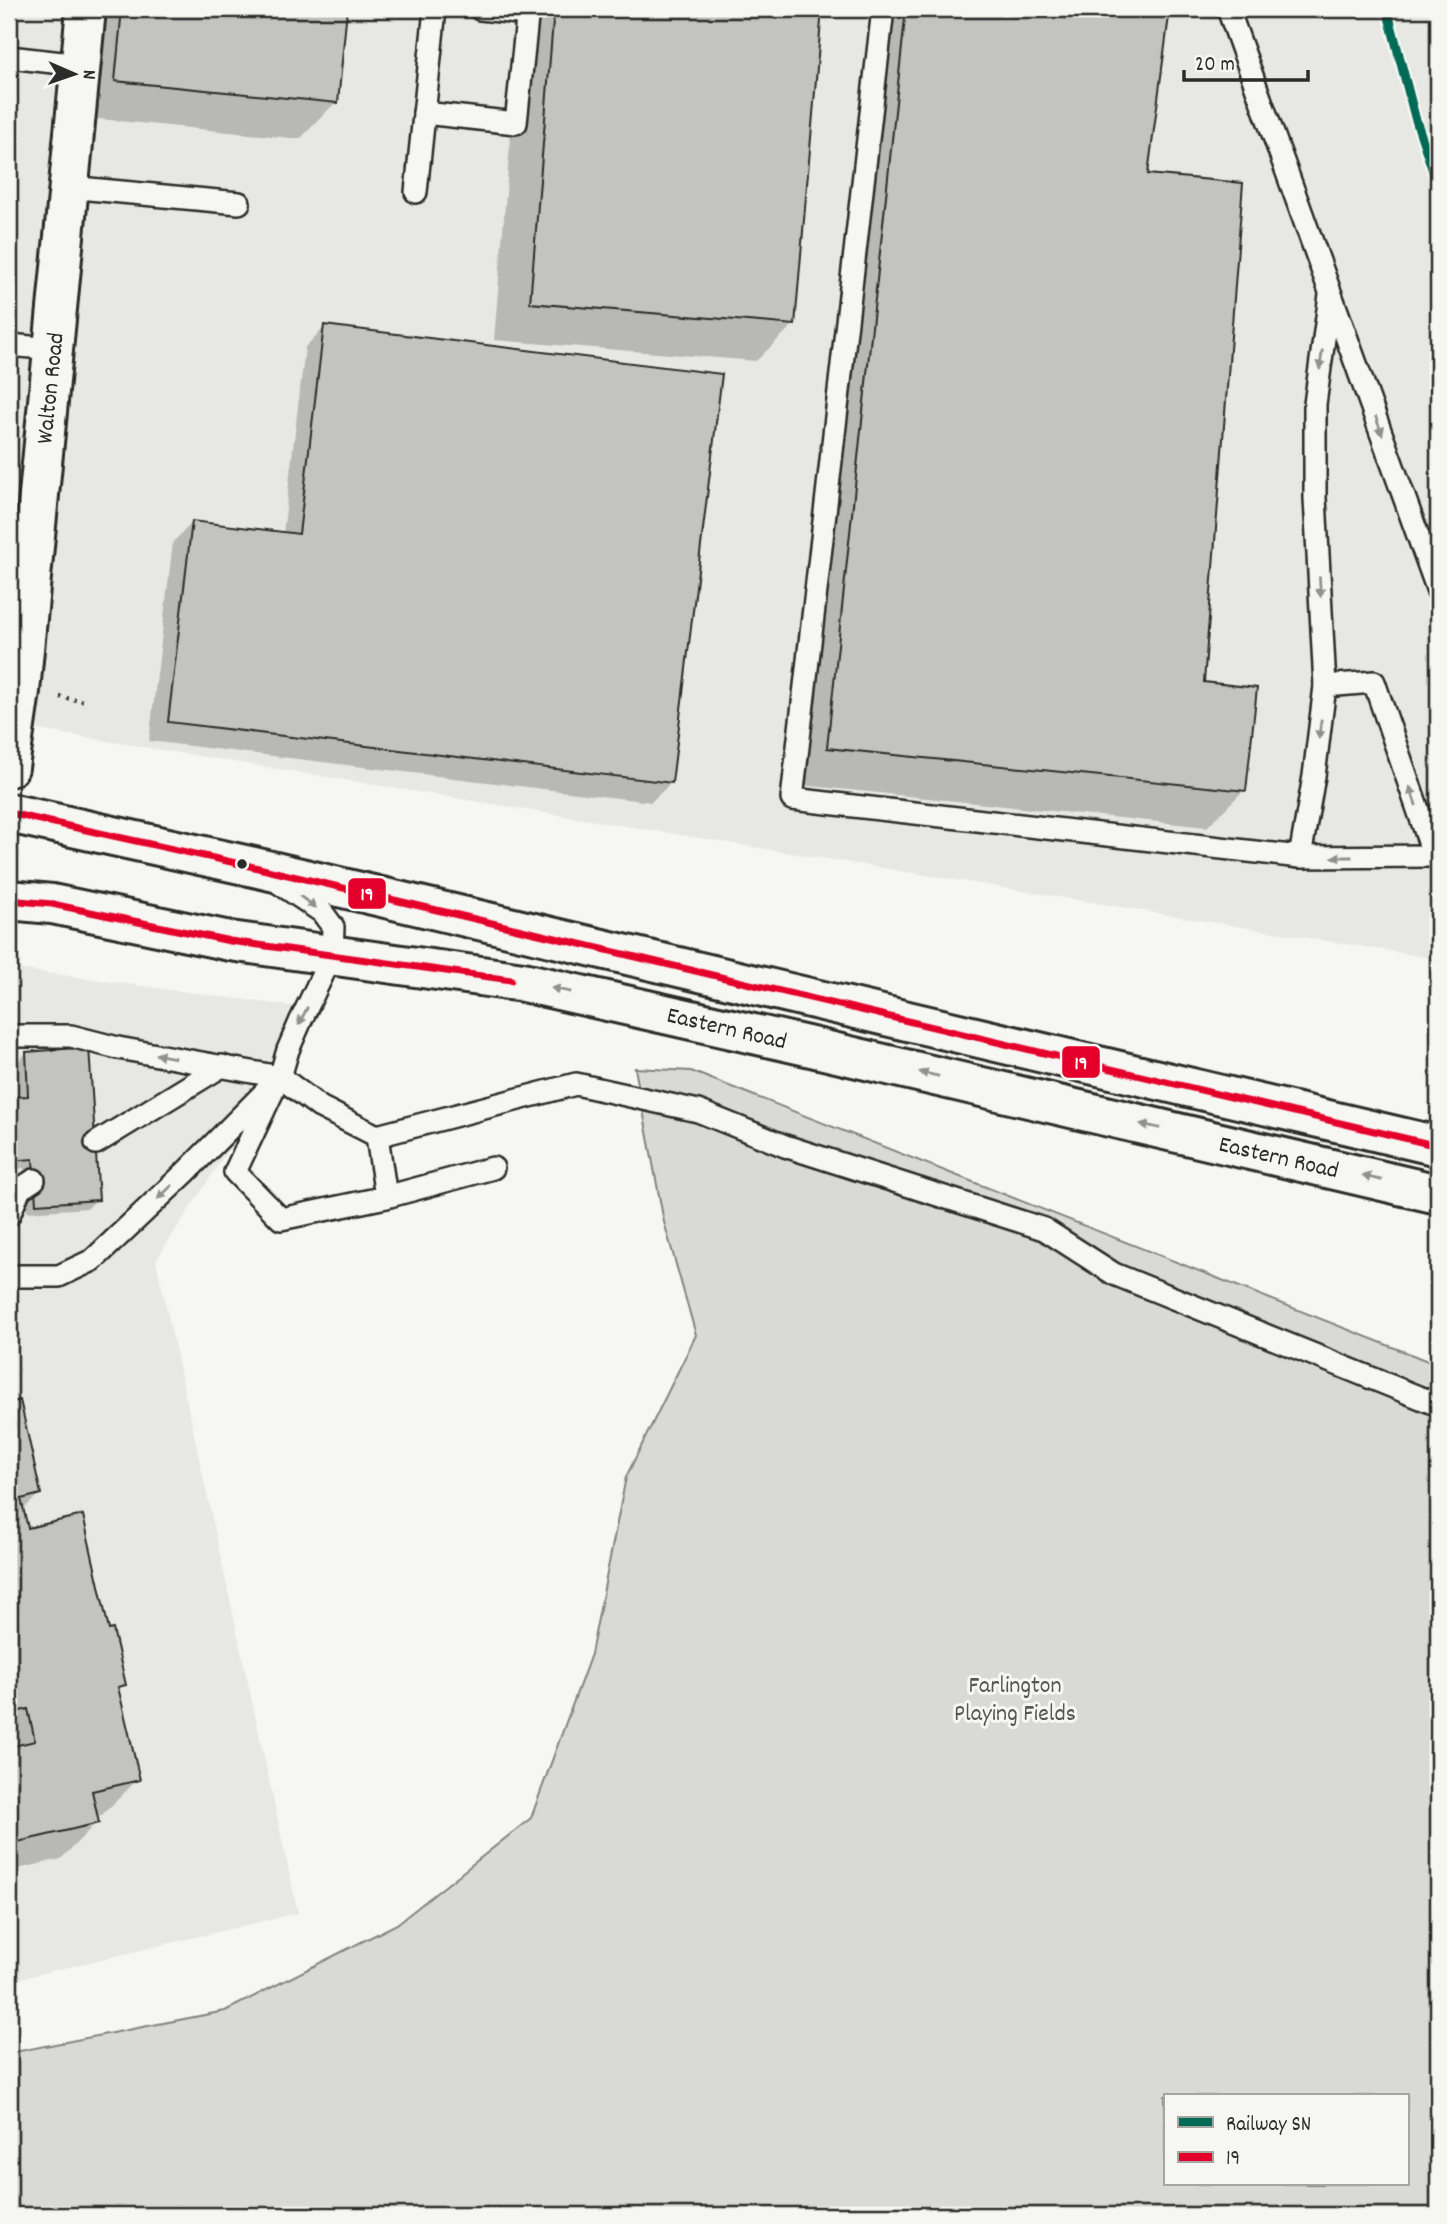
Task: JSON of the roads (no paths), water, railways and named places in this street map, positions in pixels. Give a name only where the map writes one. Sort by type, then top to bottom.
[{"type":"main road","name":"Walton Road","points":[[9,767],[20,691],[86,9]]},
{"type":"main road","name":"Eastern Road","points":[[9,813],[254,867],[1438,1146]]},
{"type":"main road","name":"Eastern Road","points":[[9,900],[52,904],[230,941],[523,982],[1438,1194]]},
{"type":"lane","points":[[416,192],[435,9]]},
{"type":"lane","points":[[424,113],[516,123],[528,11],[480,9]]},
{"type":"lane","points":[[883,9],[792,799],[1300,857],[1436,856],[1374,682],[1325,686]]},
{"type":"lane","points":[[1228,9],[1438,591]]},
{"type":"lane","points":[[9,57],[80,65]]},
{"type":"lane","points":[[68,187],[239,203]]},
{"type":"lane","points":[[1300,857],[1314,776],[1325,686],[1315,498],[1315,404],[1331,293]]},
{"type":"lane","points":[[9,345],[53,349]]},
{"type":"lane","points":[[254,867],[322,912],[333,928],[332,955],[300,1020],[280,1077],[234,1172],[281,1219],[386,1197],[493,1168]]},
{"type":"lane","points":[[9,1037],[71,1036],[118,1048],[280,1077],[320,1107],[376,1136],[576,1084],[698,1111],[785,1146],[1044,1229],[1114,1274],[1438,1405]]},
{"type":"lane","points":[[96,1143],[222,1066]]},
{"type":"lane","points":[[9,1276],[59,1276],[93,1260],[186,1172],[280,1077]]},
{"type":"lane","points":[[376,1136],[386,1197]]},
{"type":"lane","points":[[9,1215],[20,1189],[34,1180]]},
{"type":"rail line","name":"SN","points":[[1387,9],[1415,117],[1438,186]]},
{"type":"park label","name":"Farlington Playing Fields","points":[[1015,1698]]}]
